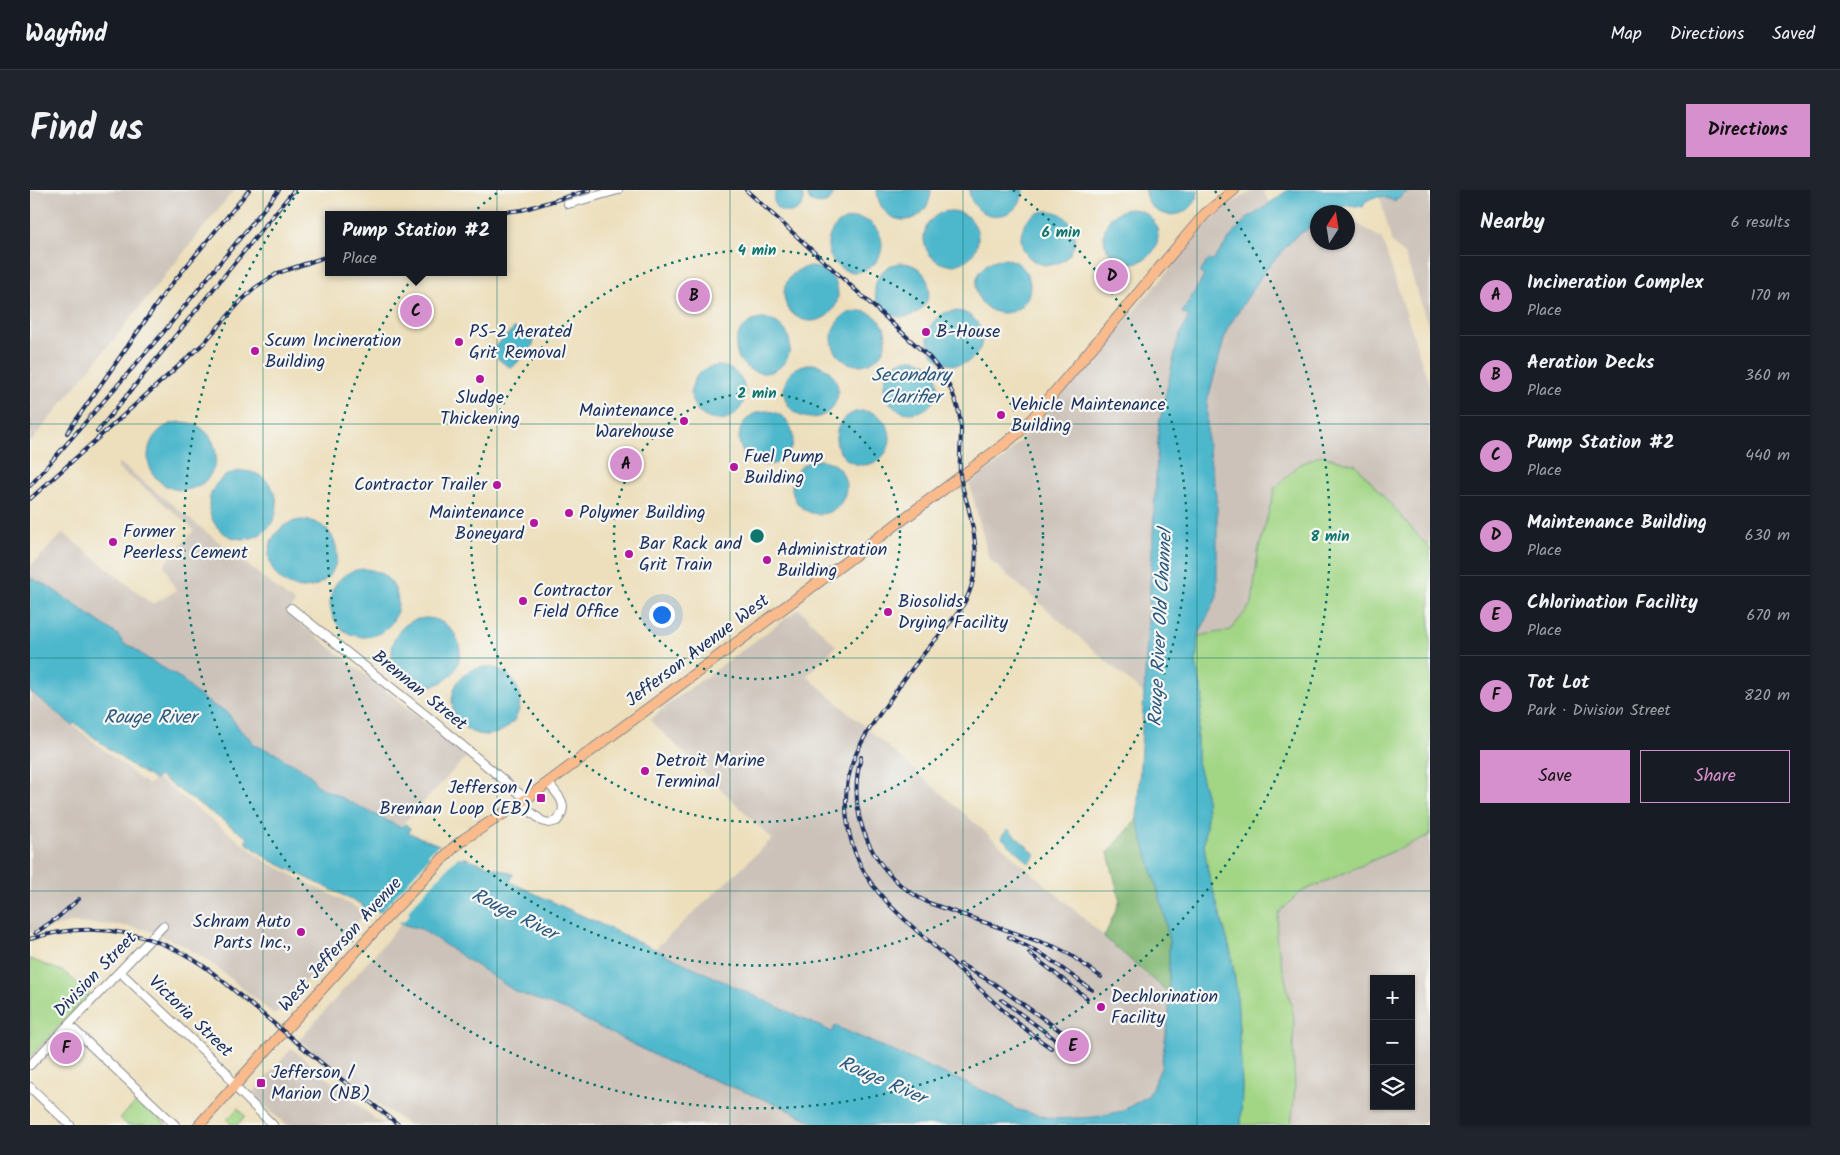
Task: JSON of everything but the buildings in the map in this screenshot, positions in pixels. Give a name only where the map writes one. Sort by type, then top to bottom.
[{"type":"main road","name":"Jefferson Avenue West","points":[[523,801],[1006,443],[1026,426],[1205,214],[1234,190]]},
{"type":"main road","name":"West Jefferson Avenue","points":[[200,1125],[387,917],[452,848],[523,801]]},
{"type":"street","points":[[568,204],[618,190]]},
{"type":"street","name":"Brennan Street","points":[[291,608],[432,720],[523,801],[542,821],[549,823],[557,821],[563,810],[563,804],[548,783]]},
{"type":"street","name":"Division Street","points":[[30,1065],[163,926]]},
{"type":"street","name":"Victoria Street","points":[[120,972],[226,1072],[235,1087],[273,1125]]},
{"type":"street","points":[[69,1025],[175,1125]]},
{"type":"street","points":[[30,1087],[70,1125]]},
{"type":"shaded area","points":[[30,190],[234,190],[30,443]]},
{"type":"shaded area","points":[[1254,190],[1262,190],[1270,202],[1252,216],[1249,216],[1213,261],[1200,273],[1204,276],[1183,312],[1189,316],[1178,339],[1159,424],[1144,694],[989,559],[969,482],[1004,459],[1220,210]]},
{"type":"shaded area","points":[[1411,190],[1430,190],[1430,331],[1405,255],[1392,243],[1380,197],[1396,199]]},
{"type":"shaded area","points":[[1355,222],[1382,239],[1430,387],[1430,549],[1407,524],[1275,488],[1258,552],[1252,603],[1231,630],[1198,636],[1216,597],[1217,501],[1207,440],[1207,402],[1227,329],[1266,269],[1296,236],[1310,228],[1310,250],[1355,250]]},
{"type":"shaded area","points":[[119,462],[295,603],[287,613],[467,756],[400,827],[316,785],[311,776],[297,765],[252,744],[252,740],[241,731],[227,712],[214,706],[193,691],[182,679],[132,647],[124,644],[118,635],[48,586],[30,577],[30,567],[63,533],[152,604],[176,591],[164,565],[194,530],[156,497],[117,468]]},
{"type":"shaded area","points":[[799,609],[836,646],[807,676],[1169,993],[1169,1010],[1161,1068],[1148,1096],[1122,1111],[1095,1117],[1054,1119],[1015,1109],[1000,1098],[835,1026],[832,1032],[655,949],[772,839],[650,720],[670,703]]},
{"type":"shaded area","points":[[30,691],[148,785],[157,778],[265,861],[355,907],[365,914],[275,1015],[209,961],[179,943],[147,930],[119,925],[69,923],[30,933]]},
{"type":"shaded area","points":[[1430,835],[1430,1113],[1421,1125],[1291,1125],[1295,1090],[1294,1018],[1276,937],[1279,913],[1299,893]]},
{"type":"shaded area","points":[[401,924],[421,929],[516,992],[566,1010],[670,1063],[779,1105],[819,1125],[409,1125],[378,1104],[299,1040]]},
{"type":"shaded area","points":[[292,1048],[375,1119],[386,1125],[286,1125],[252,1094]]},
{"type":"green space","points":[[1321,455],[1356,465],[1430,549],[1430,835],[1299,893],[1279,913],[1276,937],[1294,1018],[1295,1090],[1291,1125],[1241,1125],[1242,1085],[1237,993],[1231,953],[1208,872],[1204,845],[1207,816],[1206,794],[1197,763],[1197,736],[1203,696],[1196,664],[1198,636],[1231,630],[1252,603],[1258,552],[1275,488],[1299,465]]},
{"type":"green space","points":[[1137,819],[1164,912],[1169,942],[1169,993],[1104,937],[1120,901],[1108,853]]},
{"type":"green space","points":[[30,959],[64,972],[90,994],[30,1057]]},
{"type":"green space","points":[[69,1032],[83,1045],[63,1064],[49,1052]]},
{"type":"green space","points":[[140,1099],[167,1125],[127,1125],[120,1118]]},
{"type":"green space","points":[[238,1108],[245,1116],[237,1125],[232,1125],[227,1120]]},
{"type":"water","points":[[777,190],[800,190],[803,200],[801,207],[796,211],[781,211],[776,206],[774,200]]},
{"type":"water","points":[[806,190],[835,190],[829,201],[819,204],[810,201]]},
{"type":"water","points":[[877,190],[931,190],[928,203],[922,212],[914,218],[904,220],[894,218],[886,212],[880,203]]},
{"type":"water","points":[[969,190],[1023,190],[1020,201],[1014,209],[1006,214],[996,216],[978,209],[972,201]]},
{"type":"water","points":[[1145,190],[1198,190],[1195,201],[1189,209],[1172,215],[1154,209],[1148,201]]},
{"type":"water","name":"Rouge River","points":[[1288,190],[1411,190],[1396,199],[1395,202],[1387,198],[1378,197],[1369,199],[1363,207],[1355,205],[1310,205],[1310,228],[1296,236],[1266,269],[1227,329],[1207,402],[1207,440],[1217,501],[1217,597],[1198,636],[1196,664],[1203,696],[1197,736],[1197,762],[1206,794],[1207,816],[1204,845],[1208,872],[1231,953],[1237,993],[1242,1085],[1241,1125],[819,1125],[779,1105],[670,1063],[566,1010],[516,992],[421,929],[401,924],[373,908],[368,911],[362,909],[363,905],[270,860],[245,842],[248,838],[159,776],[155,780],[132,766],[75,723],[72,725],[30,691],[30,578],[48,586],[118,635],[124,644],[132,647],[182,679],[193,691],[214,706],[227,712],[241,731],[252,740],[252,744],[280,755],[286,761],[297,765],[311,776],[316,785],[400,827],[406,824],[410,828],[409,833],[439,845],[461,859],[463,857],[513,874],[510,882],[832,1032],[835,1026],[1000,1098],[1015,1109],[1054,1119],[1095,1117],[1122,1111],[1148,1096],[1161,1068],[1169,1010],[1169,942],[1164,912],[1137,819],[1159,424],[1178,339],[1189,316],[1182,313],[1204,276],[1200,273],[1208,260],[1213,261],[1232,235],[1249,216],[1252,216]]},
{"type":"water","points":[[1131,209],[1141,211],[1150,217],[1156,226],[1158,236],[1156,246],[1150,255],[1141,261],[1131,263],[1121,261],[1112,255],[1106,246],[1104,236],[1106,226],[1112,217],[1121,211]]},
{"type":"water","points":[[951,211],[961,213],[970,219],[976,228],[978,238],[976,248],[970,257],[961,263],[951,265],[941,263],[932,257],[926,248],[924,238],[926,228],[932,219],[941,213]]},
{"type":"water","points":[[1048,211],[1058,213],[1067,219],[1073,228],[1075,238],[1073,248],[1067,257],[1058,263],[1048,265],[1038,263],[1029,257],[1023,248],[1021,238],[1023,228],[1029,219],[1038,213]]},
{"type":"water","points":[[855,218],[865,220],[874,226],[880,235],[882,245],[880,255],[874,264],[865,270],[855,272],[845,270],[836,264],[830,255],[828,245],[830,235],[836,226],[845,220]]},
{"type":"water","points":[[1003,259],[1013,261],[1022,267],[1028,276],[1030,286],[1028,296],[1022,305],[1013,311],[1003,313],[993,311],[984,305],[978,296],[976,286],[978,276],[984,267],[993,261]]},
{"type":"water","name":"Secondary Clarifier","points":[[902,263],[912,265],[921,271],[927,280],[929,290],[927,300],[921,309],[912,315],[902,317],[892,315],[883,309],[877,300],[875,290],[877,280],[883,271],[892,265]]},
{"type":"water","points":[[811,267],[821,269],[830,275],[836,284],[838,294],[836,304],[830,313],[821,319],[811,321],[801,319],[792,313],[786,304],[784,294],[786,284],[792,275],[801,269]]},
{"type":"water","name":"Secondary Clarifier","points":[[859,311],[869,313],[878,319],[884,328],[886,338],[884,348],[878,357],[869,363],[859,365],[849,363],[840,357],[834,348],[832,338],[834,328],[840,319],[849,313]]},
{"type":"water","name":"Secondary Clarifier","points":[[955,311],[965,313],[974,319],[980,328],[982,338],[980,348],[974,357],[965,363],[955,365],[945,363],[936,357],[930,348],[928,338],[930,328],[936,319],[945,313]]},
{"type":"water","points":[[763,319],[773,321],[782,327],[788,336],[790,346],[788,356],[782,365],[773,371],[763,373],[753,371],[744,365],[738,356],[736,346],[738,336],[744,327],[753,321]]},
{"type":"water","points":[[514,328],[523,331],[534,341],[532,347],[512,368],[500,361],[492,350]]},
{"type":"water","name":"Secondary Clarifier","points":[[911,359],[921,361],[930,367],[936,376],[938,386],[936,396],[930,405],[921,411],[911,413],[901,411],[892,405],[886,396],[884,386],[886,376],[892,367],[901,361]]},
{"type":"water","points":[[811,364],[821,366],[830,372],[836,381],[838,391],[836,401],[830,410],[821,416],[811,418],[801,416],[792,410],[786,401],[784,391],[786,381],[792,372],[801,366]]},
{"type":"water","points":[[718,366],[728,368],[737,374],[743,383],[745,393],[743,403],[737,412],[728,418],[718,420],[708,418],[699,412],[693,403],[691,393],[693,383],[699,374],[708,368]]},
{"type":"water","points":[[766,411],[776,413],[785,419],[791,428],[793,438],[791,448],[785,457],[776,463],[766,465],[756,463],[747,457],[741,448],[739,438],[741,428],[747,419],[756,413]]},
{"type":"water","points":[[863,411],[873,413],[882,419],[888,428],[890,438],[888,448],[882,457],[873,463],[863,465],[853,463],[844,457],[838,448],[836,438],[838,428],[844,419],[853,413]]},
{"type":"water","points":[[182,422],[195,425],[206,432],[213,443],[216,456],[213,469],[206,480],[195,487],[182,490],[169,487],[158,480],[151,469],[148,456],[151,443],[158,432],[169,425]]},
{"type":"water","points":[[819,460],[829,462],[838,468],[844,477],[846,487],[844,497],[838,506],[829,512],[819,514],[809,512],[800,506],[794,497],[792,487],[794,477],[800,468],[809,462]]},
{"type":"water","points":[[243,471],[256,474],[267,481],[274,492],[277,505],[274,518],[267,529],[256,536],[243,539],[230,536],[219,529],[212,518],[209,505],[212,492],[219,481],[230,474]]},
{"type":"water","points":[[303,520],[316,523],[327,530],[334,541],[337,554],[334,567],[327,578],[316,585],[303,588],[290,585],[279,578],[272,567],[269,554],[272,541],[279,530],[290,523]]},
{"type":"water","points":[[364,569],[377,572],[388,579],[395,590],[398,603],[395,616],[388,627],[377,634],[364,637],[351,634],[340,627],[333,616],[330,603],[333,590],[340,579],[351,572]]},
{"type":"water","points":[[426,618],[439,621],[450,628],[457,639],[460,652],[457,665],[450,676],[439,683],[426,686],[413,683],[402,676],[395,665],[392,652],[395,639],[402,628],[413,621]]},
{"type":"water","points":[[486,667],[499,670],[510,677],[517,688],[520,701],[517,714],[510,725],[499,732],[486,735],[473,732],[462,725],[455,714],[452,701],[455,688],[462,677],[473,670]]},
{"type":"water","points":[[1008,829],[1036,855],[1029,863],[1001,837]]},
{"type":"pier","points":[[439,845],[441,847],[443,845],[460,855],[411,907],[408,912],[410,914],[403,922],[401,921],[398,924],[378,915],[430,857],[428,854]]},
{"type":"railway","points":[[67,433],[166,291],[249,190]]},
{"type":"railway","points":[[30,486],[162,334],[279,190]]},
{"type":"railway","points":[[97,432],[294,190]]},
{"type":"railway","points":[[507,212],[522,210],[590,190]]},
{"type":"railway","points":[[746,190],[930,358],[952,391],[960,419],[962,486],[974,534],[976,562],[973,580],[962,607],[909,673],[864,737],[850,771],[846,808],[848,826],[852,845],[859,862],[868,878],[886,901],[995,1003],[1036,1038],[1051,1048]]},
{"type":"railway","points":[[30,499],[204,343],[255,288],[278,273],[325,257]]},
{"type":"railway","points":[[861,757],[857,779],[857,801],[861,823],[868,843],[879,861],[893,878],[910,892],[929,903],[1055,947],[1069,954],[1101,977]]},
{"type":"railway","points":[[35,933],[56,919],[79,899]]},
{"type":"railway","points":[[30,939],[54,933],[102,930],[148,939],[193,959],[213,973],[399,1125]]},
{"type":"railway","points":[[1009,937],[1045,956],[1092,990]]},
{"type":"railway","points":[[1029,953],[1087,998]]},
{"type":"railway","points":[[960,964],[993,983],[1062,1032]]},
{"type":"railway","points":[[1002,1000],[1056,1040]]},
{"type":"place","name":"Maintenance Building","points":[[1112,276]]},
{"type":"place","name":"Aeration Decks","points":[[694,296]]},
{"type":"place","name":"Pump Station #2","points":[[416,311]]},
{"type":"place","name":"B-House","points":[[926,332]]},
{"type":"place","name":"PS-2 Aerated Grit Removal","points":[[459,342]]},
{"type":"place","name":"Scum Incineration Building","points":[[255,351]]},
{"type":"place","name":"Sludge Thickening","points":[[480,379]]},
{"type":"place","name":"Vehicle Maintenance Building","points":[[1001,415]]},
{"type":"place","name":"Maintenance Warehouse","points":[[684,421]]},
{"type":"place","name":"Incineration Complex","points":[[626,464]]},
{"type":"place","name":"Fuel Pump Building","points":[[734,467]]},
{"type":"place","name":"Contractor Trailer","points":[[497,485]]},
{"type":"place","name":"Polymer Building","points":[[569,513]]},
{"type":"place","name":"Maintenance Boneyard","points":[[534,523]]},
{"type":"place","name":"Former Peerless Cement","points":[[113,542]]},
{"type":"place","name":"Bar Rack and Grit Train","points":[[629,554]]},
{"type":"place","name":"Administration Building","points":[[767,560]]},
{"type":"place","name":"Contractor Field Office","points":[[523,601]]},
{"type":"place","name":"Biosolids Drying Facility","points":[[888,612]]},
{"type":"place","name":"Detroit Marine Terminal","points":[[645,771]]},
{"type":"place","name":"Jefferson / Brennan Loop (EB)","points":[[541,798]]},
{"type":"place","name":"Schram Auto Parts Inc.,","points":[[301,932]]},
{"type":"place","name":"Dechlorination Facility","points":[[1101,1007]]},
{"type":"place","name":"Chlorination Facility","points":[[1073,1046]]},
{"type":"place","name":"Tot Lot","points":[[66,1048]]},
{"type":"place","name":"Jefferson / Marion (NB)","points":[[261,1083]]},
{"type":"water label","name":"Rouge River Old Channel","points":[[1161,628]]}]
